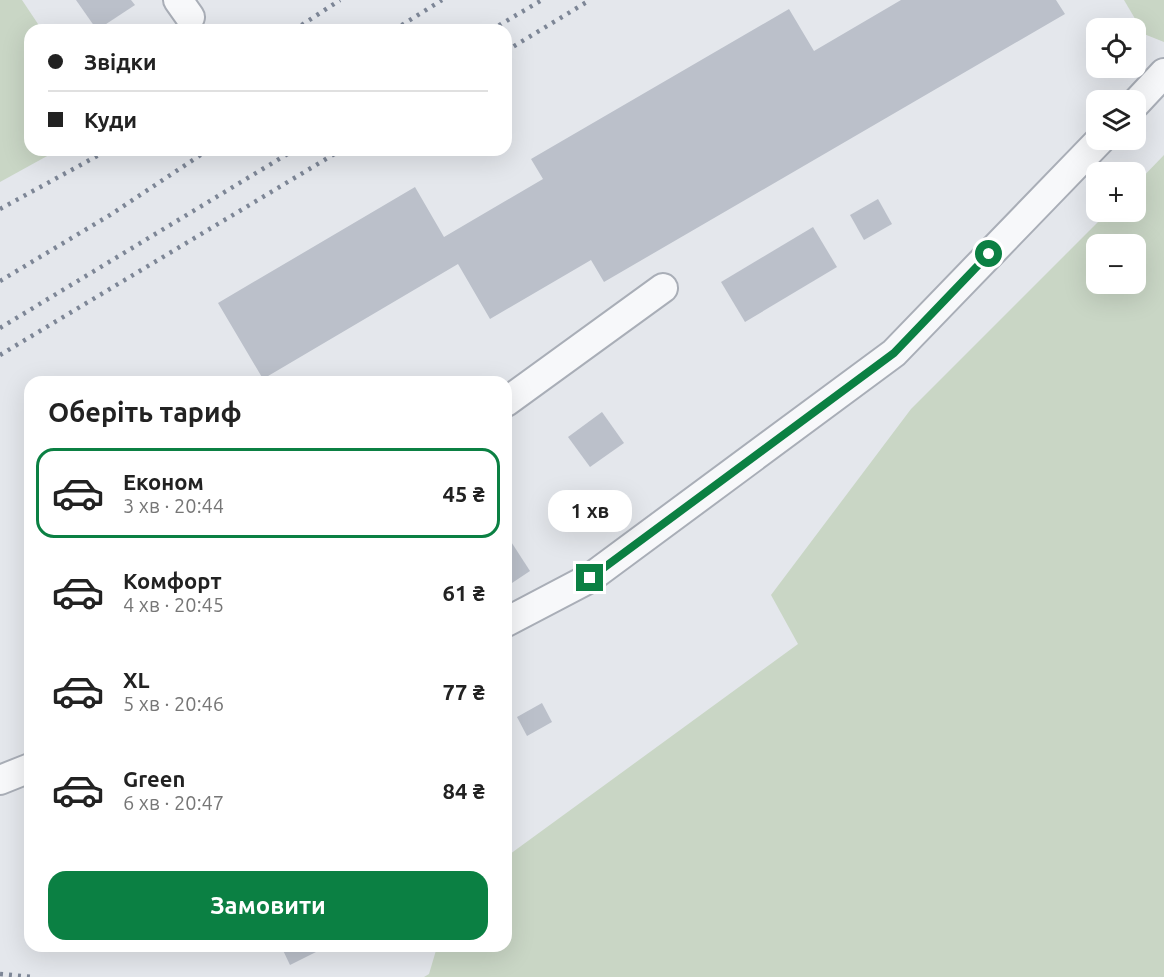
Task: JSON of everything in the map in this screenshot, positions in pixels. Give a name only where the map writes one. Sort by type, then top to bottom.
[{"type":"lane","points":[[1146,92],[1164,73]]},
{"type":"lane","points":[[512,619],[590,578],[894,353],[1090,150]]},
{"type":"lane","points":[[512,398],[663,288]]},
{"type":"lane","points":[[0,780],[24,770]]},
{"type":"green space","points":[[0,0],[22,0],[38,24],[24,24],[24,156],[47,156],[0,182]]},
{"type":"green space","points":[[1124,0],[1164,0],[1164,42],[1146,35],[1146,18],[1135,18]]},
{"type":"green space","points":[[1164,155],[1164,977],[424,977],[429,974],[436,952],[512,952],[512,853],[798,644],[771,595],[911,409],[1098,222],[1146,222],[1146,174]]},
{"type":"building","points":[[76,0],[131,0],[135,5],[106,24],[93,24]]},
{"type":"building","points":[[901,0],[1056,0],[1065,14],[604,282],[591,260],[490,319],[458,264],[268,376],[261,376],[218,303],[415,187],[444,237],[543,179],[531,159],[789,9],[814,51]]},
{"type":"building","points":[[878,199],[892,224],[864,240],[850,215]]},
{"type":"building","points":[[813,227],[837,267],[745,322],[721,282]]},
{"type":"building","points":[[602,412],[624,443],[590,467],[568,437]]},
{"type":"building","points":[[512,543],[530,571],[512,583]]},
{"type":"building","points":[[542,703],[552,722],[527,736],[517,717]]},
{"type":"building","points":[[284,952],[316,952],[290,965]]},
{"type":"railway","points":[[303,24],[340,0]]},
{"type":"railway","points":[[404,24],[442,0]]},
{"type":"railway","points":[[501,24],[542,0]]},
{"type":"railway","points":[[512,47],[590,0]]},
{"type":"railway","points":[[0,209],[97,156]]},
{"type":"railway","points":[[0,281],[110,215],[199,156]]},
{"type":"railway","points":[[0,328],[284,156]]},
{"type":"railway","points":[[0,355],[331,156]]},
{"type":"railway","points":[[0,974],[33,977]]},
{"type":"route","points":[[590,578],[894,353],[989,254]]}]
